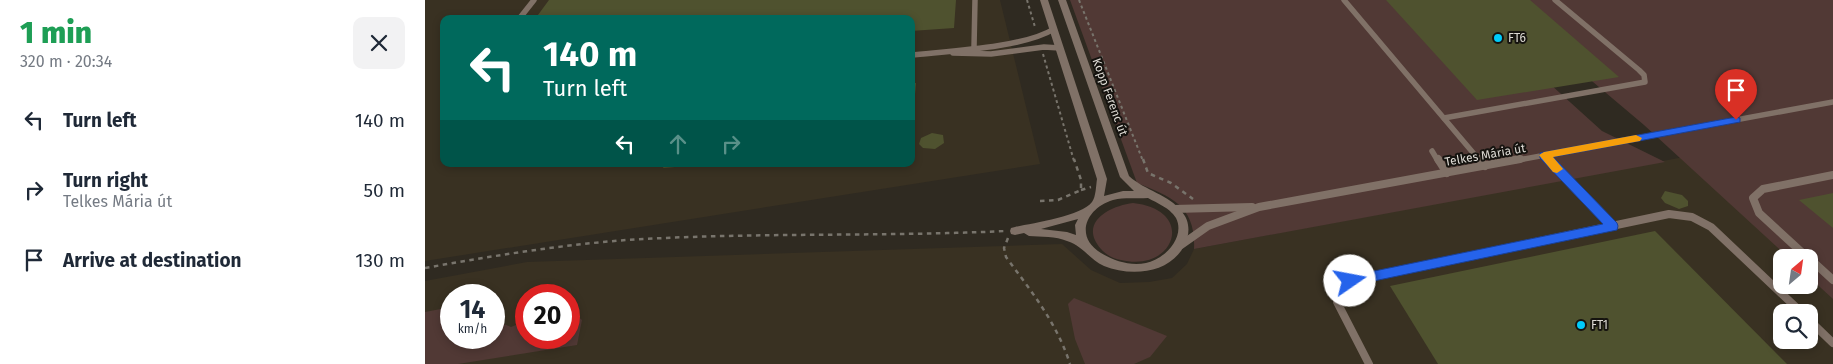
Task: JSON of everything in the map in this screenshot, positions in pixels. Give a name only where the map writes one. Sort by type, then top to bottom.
[{"type":"street","points":[[1044,0],[1102,179],[1098,202]]},
{"type":"street","name":"Kopp Ferenc út","points":[[1061,0],[1125,177],[1145,195]]},
{"type":"street","points":[[1015,231],[1067,236],[1084,244],[1101,261],[1127,268],[1155,265],[1176,251],[1183,230],[1181,217],[1174,209],[1160,200],[1145,195],[1129,193],[1113,196],[1098,202],[1087,212],[1082,222],[1081,233],[1084,244]]},
{"type":"street","points":[[1015,231],[1087,212]]},
{"type":"lane","points":[[522,15],[534,0]]},
{"type":"lane","points":[[974,47],[975,0]]},
{"type":"lane","points":[[1345,0],[1485,166]]},
{"type":"lane","points":[[1444,118],[1645,82],[1644,75],[1639,70],[1555,0]]},
{"type":"lane","points":[[915,55],[1038,38],[1048,35],[1054,29]]},
{"type":"lane","points":[[938,53],[991,54],[1041,48],[1060,48]]},
{"type":"lane","name":"Telkes Mária út","points":[[1259,207],[1833,102]]},
{"type":"lane","points":[[1432,151],[1447,173]]},
{"type":"lane","points":[[1544,155],[1612,226]]},
{"type":"lane","points":[[1798,249],[1759,214],[1753,198],[1763,189],[1833,175]]},
{"type":"lane","points":[[1174,209],[1259,207]]},
{"type":"lane","points":[[1176,251],[1196,232],[1208,224],[1259,207]]},
{"type":"lane","points":[[1369,364],[1337,302],[1340,289],[1350,281],[1676,214],[1700,220],[1711,227],[1793,304]]},
{"type":"lane","points":[[1818,267],[1833,280]]},
{"type":"lane","points":[[1818,328],[1833,342]]},
{"type":"path","points":[[1027,0],[1038,38]]},
{"type":"path","points":[[1079,0],[1148,173],[1171,183],[1194,200],[1201,209]]},
{"type":"path","points":[[1039,201],[1057,200],[1081,190],[1081,180],[1063,128],[1041,48]]},
{"type":"path","points":[[425,268],[548,247],[628,240],[775,234],[918,235],[1015,231]]},
{"type":"path","points":[[1015,231],[1007,239],[1004,248],[1006,257],[1045,310],[1071,364]]},
{"type":"shaded area","points":[[425,0],[1000,0],[1040,164],[425,261]]},
{"type":"shaded area","points":[[1070,0],[1457,0],[1602,131],[1665,162],[1194,249],[1194,235],[1191,223],[1180,206],[1161,193],[1137,183]]},
{"type":"shaded area","points":[[1496,0],[1833,0],[1833,299],[1818,285],[1818,249],[1779,249],[1644,125]]},
{"type":"shaded area","points":[[1833,129],[1833,364],[425,364],[425,281],[527,262],[1062,244],[1091,270],[1120,283],[1149,282],[1172,278],[1187,264],[1194,249]]},
{"type":"shaded area","points":[[1133,203],[1153,208],[1166,217],[1172,228],[1171,239],[1165,250],[1155,258],[1140,262],[1113,258],[1108,255],[1095,240],[1093,231],[1099,217],[1106,212]]},
{"type":"shaded area","points":[[1074,298],[1167,336],[1150,357],[1134,364],[1085,364],[1075,339],[1068,304]]},
{"type":"shaded area","points":[[440,309],[440,349],[505,349],[505,325],[511,327],[515,325],[515,349],[552,349],[458,364],[425,364],[425,312]]},
{"type":"building","points":[[549,0],[956,0],[954,28],[915,31],[915,15],[538,15]]},
{"type":"building","name":"FT6","points":[[1386,0],[1530,0],[1619,77],[1477,100]]},
{"type":"building","points":[[932,133],[943,135],[944,143],[935,149],[923,148],[919,144],[921,138]]},
{"type":"building","points":[[1665,191],[1682,195],[1688,201],[1688,206],[1679,209],[1665,203],[1661,198]]},
{"type":"building","points":[[1833,193],[1833,228],[1799,200]]},
{"type":"building","name":"FT1","points":[[1655,231],[1787,364],[1438,364],[1390,286]]},
{"type":"slow traffic","points":[[1557,169],[1544,155],[1636,138]]},
{"type":"place","name":"FT6","points":[[1498,38]]},
{"type":"place","name":"FT1","points":[[1581,325]]},
{"type":"route","points":[[1350,281],[1612,226],[1544,155],[1736,120]]}]
